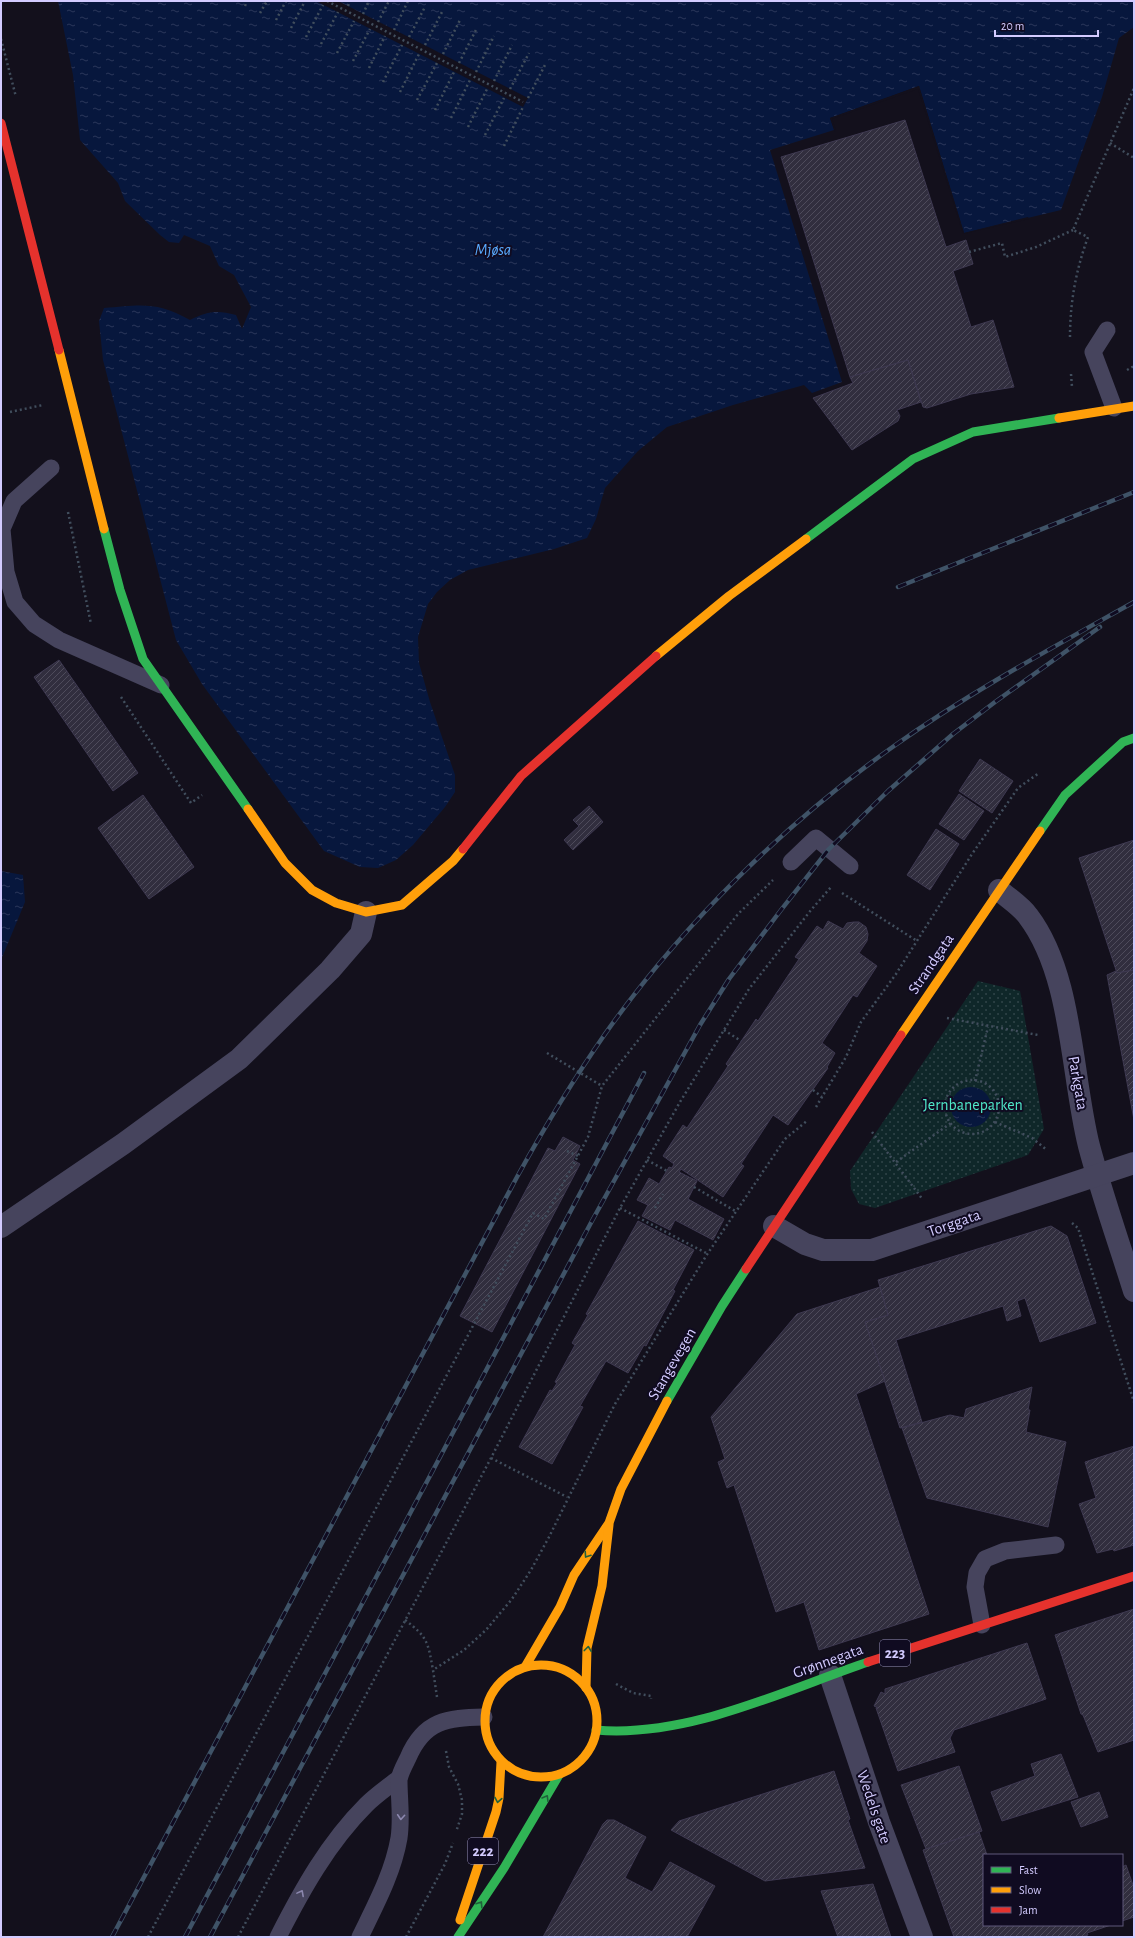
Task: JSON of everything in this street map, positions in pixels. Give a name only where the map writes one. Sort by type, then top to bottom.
[{"type":"main road","points":[[1,123],[120,590],[143,659],[249,814],[285,863],[312,890],[336,903],[366,912],[402,905],[453,861],[521,776],[639,669],[729,596],[913,459],[973,432],[1074,414],[1134,406]]},
{"type":"main road","name":"Strandgata","points":[[774,1226],[999,890],[1065,795],[1123,742],[1134,738]]},
{"type":"main road","name":"Stangevegen","points":[[586,1688],[587,1648],[602,1586],[609,1523],[621,1489],[673,1391],[722,1306],[774,1226]]},
{"type":"main road","name":"Stangevegen","points":[[525,1667],[560,1607],[574,1575],[609,1523]]},
{"type":"main road","name":"Grønnegata","points":[[596,1730],[618,1732],[656,1729],[767,1699],[830,1675],[1134,1576]]},
{"type":"main road","name":"222","points":[[542,1664],[559,1667],[574,1675],[586,1688],[593,1701],[597,1716],[596,1730],[592,1744],[586,1756],[570,1770],[548,1778],[528,1777],[510,1769],[501,1762],[491,1748],[487,1738],[484,1717],[492,1691],[501,1680],[512,1672],[525,1667],[542,1664]]},
{"type":"main road","name":"222","points":[[454,1937],[496,1812],[499,1798],[501,1762]]},
{"type":"main road","name":"222","points":[[458,1937],[504,1868],[559,1775]]},
{"type":"street","name":"Parkgata","points":[[999,890],[1027,915],[1043,939],[1052,960],[1061,993],[1089,1145],[1134,1291]]},
{"type":"street","points":[[1,1227],[123,1144],[239,1059],[330,970],[361,934],[366,912]]},
{"type":"street","name":"Torggata","points":[[774,1226],[805,1244],[823,1250],[872,1250],[1134,1163]]},
{"type":"street","name":"Wedels gate","points":[[830,1675],[879,1822],[922,1937]]},
{"type":"lane","points":[[1107,330],[1093,352],[1114,408]]},
{"type":"lane","points":[[51,468],[14,501],[2,529],[6,572],[15,602],[34,624],[60,640],[161,685]]},
{"type":"lane","points":[[792,862],[816,838],[850,866]]},
{"type":"lane","points":[[982,1625],[975,1587],[977,1573],[985,1558],[1005,1552],[1056,1545]]},
{"type":"lane","points":[[278,1937],[309,1878],[337,1838],[366,1805],[399,1778],[411,1750],[427,1729],[441,1721],[461,1717],[484,1717]]},
{"type":"lane","points":[[360,1937],[379,1897],[399,1839],[402,1814],[399,1778]]},
{"type":"path","points":[[245,6],[247,1]]},
{"type":"path","points":[[260,13],[267,1]]},
{"type":"path","points":[[276,20],[286,1]]},
{"type":"path","points":[[291,28],[305,1]]},
{"type":"path","points":[[327,1],[523,102]]},
{"type":"path","points":[[348,6],[350,1]]},
{"type":"path","points":[[363,14],[370,1]]},
{"type":"path","points":[[378,22],[389,1]]},
{"type":"path","points":[[394,30],[408,1]]},
{"type":"path","points":[[306,37],[323,5]]},
{"type":"path","points":[[409,37],[424,7]]},
{"type":"path","points":[[425,46],[443,10]]},
{"type":"path","points":[[321,44],[338,12]]},
{"type":"path","points":[[442,54],[460,20]]},
{"type":"path","points":[[337,54],[354,21]]},
{"type":"path","points":[[459,63],[476,28]]},
{"type":"path","points":[[353,61],[370,29]]},
{"type":"path","points":[[369,68],[385,36]]},
{"type":"path","points":[[476,72],[494,36]]},
{"type":"path","points":[[1,39],[17,102]]},
{"type":"path","points":[[494,80],[512,45]]},
{"type":"path","points":[[384,82],[402,46]]},
{"type":"path","points":[[510,89],[529,53]]},
{"type":"path","points":[[400,92],[419,54]]},
{"type":"path","points":[[418,100],[437,63]]},
{"type":"path","points":[[528,98],[546,63]]},
{"type":"path","points":[[435,110],[454,72]]},
{"type":"path","points":[[451,118],[470,80]]},
{"type":"path","points":[[969,252],[1002,243],[1005,257],[1036,247],[1073,230],[1134,88]]},
{"type":"path","points":[[468,127],[488,89]]},
{"type":"path","points":[[485,135],[504,98]]},
{"type":"path","points":[[504,146],[523,107]]},
{"type":"path","points":[[1110,143],[1134,158]]},
{"type":"path","points":[[1070,338],[1070,307],[1078,266],[1088,237],[1073,230]]},
{"type":"path","points":[[1071,368],[1074,414]]},
{"type":"path","points":[[148,1937],[534,1213],[544,1219],[578,1156],[588,1137],[602,1086],[738,914],[792,862]]},
{"type":"path","points":[[238,1937],[491,1458],[620,1208],[647,1160],[680,1102],[749,990],[811,910],[837,882]]},
{"type":"path","points":[[839,891],[918,941]]},
{"type":"path","points":[[945,1018],[1038,1035]]},
{"type":"path","points":[[975,1081],[988,1027]]},
{"type":"path","points":[[724,1030],[741,1041]]},
{"type":"path","points":[[547,1053],[602,1086]]},
{"type":"path","points":[[966,1081],[975,1081],[986,1084],[995,1093],[998,1100],[998,1110],[995,1122],[981,1132],[972,1134],[960,1131],[950,1123],[945,1108],[946,1098],[953,1088],[966,1081]]},
{"type":"path","points":[[813,1090],[822,1097]]},
{"type":"path","points":[[995,1122],[1032,1138],[1047,1150]]},
{"type":"path","points":[[896,1162],[950,1123]]},
{"type":"path","points":[[871,1130],[924,1200]]},
{"type":"path","points":[[567,1151],[578,1156]]},
{"type":"path","points":[[647,1160],[667,1171]]},
{"type":"path","points":[[694,1187],[737,1212]]},
{"type":"path","points":[[655,1208],[663,1194]]},
{"type":"path","points":[[620,1208],[708,1254]]},
{"type":"path","points":[[1072,1223],[1078,1228],[1134,1402]]},
{"type":"path","points":[[491,1458],[567,1497]]},
{"type":"path","points":[[405,1620],[420,1631],[428,1643],[433,1670]]},
{"type":"path","points":[[406,1937],[445,1864],[462,1814]]},
{"type":"green space","name":"Jernbaneparken","points":[[978,981],[1020,991],[1044,1129],[1028,1155],[875,1208],[859,1204],[851,1189],[850,1171]]},
{"type":"water","name":"Mjøsa","points":[[58,1],[1134,1],[1134,27],[1119,38],[1102,97],[1061,210],[964,233],[919,86],[830,118],[834,130],[770,150],[842,382],[812,393],[804,385],[733,405],[667,427],[638,451],[605,488],[596,519],[587,538],[554,549],[468,570],[450,580],[437,592],[428,604],[418,637],[419,663],[430,702],[455,775],[455,792],[445,807],[413,845],[396,860],[378,868],[360,867],[324,851],[202,684],[176,640],[103,360],[99,321],[104,308],[138,305],[158,307],[190,320],[213,312],[223,312],[236,315],[242,329],[251,307],[234,275],[219,266],[210,246],[184,235],[179,243],[169,242],[160,235],[125,201],[118,183],[80,140],[73,75]]},
{"type":"water","points":[[1,871],[23,875],[25,902],[1,960]]},
{"type":"water","points":[[975,1087],[982,1090],[988,1096],[991,1107],[990,1115],[982,1124],[975,1127],[967,1127],[960,1124],[952,1115],[951,1103],[954,1096],[963,1088]]},
{"type":"pier","points":[[316,1],[338,1],[528,98],[523,107]]},
{"type":"pier","points":[[919,86],[964,233],[1028,217],[1029,219],[963,234],[918,89],[832,119],[836,130],[835,132],[830,118]]},
{"type":"building","points":[[905,120],[946,247],[966,240],[973,264],[953,271],[971,327],[993,320],[1014,387],[971,394],[927,408],[923,407],[908,360],[850,377],[781,157]]},
{"type":"building","points":[[908,360],[921,402],[897,410],[900,416],[898,421],[852,450],[813,398],[853,383],[850,377]]},
{"type":"building","points":[[59,660],[138,773],[113,791],[34,677]]},
{"type":"building","points":[[980,759],[1013,781],[992,813],[959,791]]},
{"type":"building","points":[[959,794],[984,811],[964,840],[939,824]]},
{"type":"building","points":[[143,795],[194,867],[149,899],[98,828]]},
{"type":"building","points":[[589,806],[603,822],[573,850],[564,840],[579,826],[573,820]]},
{"type":"building","points":[[936,829],[959,844],[930,890],[907,875]]},
{"type":"building","points":[[1134,840],[1134,970],[1117,973],[1079,858]]},
{"type":"building","points":[[828,921],[843,929],[847,923],[854,922],[859,922],[866,927],[868,934],[867,941],[859,953],[877,966],[857,997],[853,995],[822,1043],[835,1053],[827,1067],[828,1068],[788,1125],[773,1115],[741,1164],[744,1166],[723,1197],[681,1169],[679,1172],[697,1181],[688,1199],[724,1219],[713,1240],[675,1220],[670,1230],[642,1216],[648,1205],[637,1200],[649,1178],[659,1184],[669,1167],[672,1168],[674,1164],[663,1156],[683,1125],[687,1128],[728,1066],[726,1064],[756,1019],[758,1021],[799,959],[795,957],[817,926],[823,930]]},
{"type":"building","points":[[1134,970],[1134,1120],[1107,975],[1116,971],[1117,973]]},
{"type":"building","points":[[563,1137],[580,1146],[573,1160],[580,1164],[492,1332],[460,1316],[548,1148],[555,1151]]},
{"type":"building","points":[[638,1221],[694,1250],[673,1290],[675,1291],[646,1346],[644,1345],[628,1373],[606,1361],[580,1406],[583,1407],[552,1464],[519,1447],[550,1390],[552,1391],[557,1383],[555,1382],[575,1345],[572,1343],[588,1315],[586,1314]]},
{"type":"building","points":[[1051,1226],[1067,1236],[1096,1323],[1040,1342],[1025,1298],[1017,1301],[1021,1316],[1007,1321],[1003,1306],[896,1340],[922,1422],[900,1428],[865,1322],[888,1315],[878,1280]]},
{"type":"building","points":[[880,1287],[888,1315],[865,1322],[885,1381],[856,1394],[929,1614],[819,1650],[804,1602],[776,1612],[734,1485],[727,1488],[718,1462],[725,1459],[711,1417],[797,1314]]},
{"type":"building","points":[[1032,1387],[1026,1432],[1066,1442],[1048,1527],[927,1498],[902,1428],[950,1415],[964,1418],[966,1409]]},
{"type":"building","points":[[1134,1446],[1134,1545],[1114,1551],[1113,1549],[1097,1553],[1079,1504],[1096,1498],[1085,1462]]},
{"type":"building","points":[[1134,1609],[1134,1740],[1098,1752],[1083,1715],[1081,1714],[1055,1635]]},
{"type":"building","points":[[1027,1643],[1046,1699],[954,1730],[950,1738],[955,1752],[898,1771],[876,1708],[878,1708],[874,1706],[881,1692],[885,1694],[885,1689]]},
{"type":"building","points":[[1061,1754],[1078,1797],[1002,1821],[991,1792],[1035,1776],[1031,1764]]},
{"type":"building","points":[[959,1766],[982,1831],[926,1849],[901,1785]]},
{"type":"building","points":[[834,1771],[850,1819],[848,1820],[865,1868],[765,1881],[671,1830],[679,1821]]},
{"type":"building","points":[[1099,1792],[1108,1817],[1081,1827],[1071,1802]]},
{"type":"building","points":[[607,1820],[614,1820],[646,1837],[625,1878],[652,1892],[670,1862],[715,1886],[687,1937],[543,1937],[603,1824]]},
{"type":"building","points":[[979,1832],[987,1854],[983,1854],[983,1926],[1108,1926],[1087,1933],[1088,1935],[1082,1937],[954,1937],[923,1850]]},
{"type":"building","points":[[1126,1865],[1134,1888],[1134,1917],[1123,1921],[1123,1866]]},
{"type":"building","points":[[873,1884],[891,1937],[838,1937],[821,1891]]},
{"type":"railway","points":[[898,587],[1134,492]]},
{"type":"railway","points":[[112,1937],[517,1177],[548,1122],[605,1034],[635,993],[667,954],[738,878],[775,842],[853,776],[952,707],[1134,602]]},
{"type":"railway","points":[[210,1937],[593,1219],[700,1025],[729,979],[829,849],[888,791],[953,734],[1100,627]]},
{"type":"railway","points":[[185,1937],[644,1073]]},
{"type":"traffic: fast","points":[[806,539],[913,459],[973,432],[1059,418]]},
{"type":"traffic: fast","points":[[104,529],[120,590],[143,659],[248,809]]},
{"type":"traffic: fast","points":[[1040,831],[1065,795],[1123,742],[1134,738]]},
{"type":"traffic: fast","points":[[667,1401],[722,1306],[746,1269]]},
{"type":"traffic: fast","points":[[596,1730],[630,1731],[665,1727],[700,1720],[769,1698],[868,1662]]},
{"type":"traffic: fast","points":[[458,1937],[504,1868],[559,1775]]},
{"type":"traffic: slow","points":[[59,350],[104,529]]},
{"type":"traffic: slow","points":[[1059,418],[1134,406]]},
{"type":"traffic: slow","points":[[656,656],[729,596],[806,539]]},
{"type":"traffic: slow","points":[[248,809],[285,863],[312,890],[336,903],[366,912],[402,905],[453,861],[463,849]]},
{"type":"traffic: slow","points":[[901,1035],[1040,831]]},
{"type":"traffic: slow","points":[[525,1667],[560,1607],[574,1575],[609,1523],[621,1489],[667,1401]]},
{"type":"traffic: slow","points":[[586,1688],[587,1648],[602,1586],[609,1525]]},
{"type":"traffic: slow","points":[[541,1665],[563,1669],[581,1681],[593,1699],[597,1721],[593,1743],[581,1761],[563,1773],[541,1777],[519,1773],[501,1761],[489,1743],[485,1721],[489,1699],[501,1681],[519,1669],[541,1665]]},
{"type":"traffic: slow","points":[[460,1920],[496,1812],[499,1798],[501,1762]]},
{"type":"traffic: jam","points":[[1,123],[59,350]]},
{"type":"traffic: jam","points":[[463,849],[521,776],[656,656]]},
{"type":"traffic: jam","points":[[746,1269],[901,1035]]},
{"type":"traffic: jam","points":[[868,1662],[1134,1576]]}]
